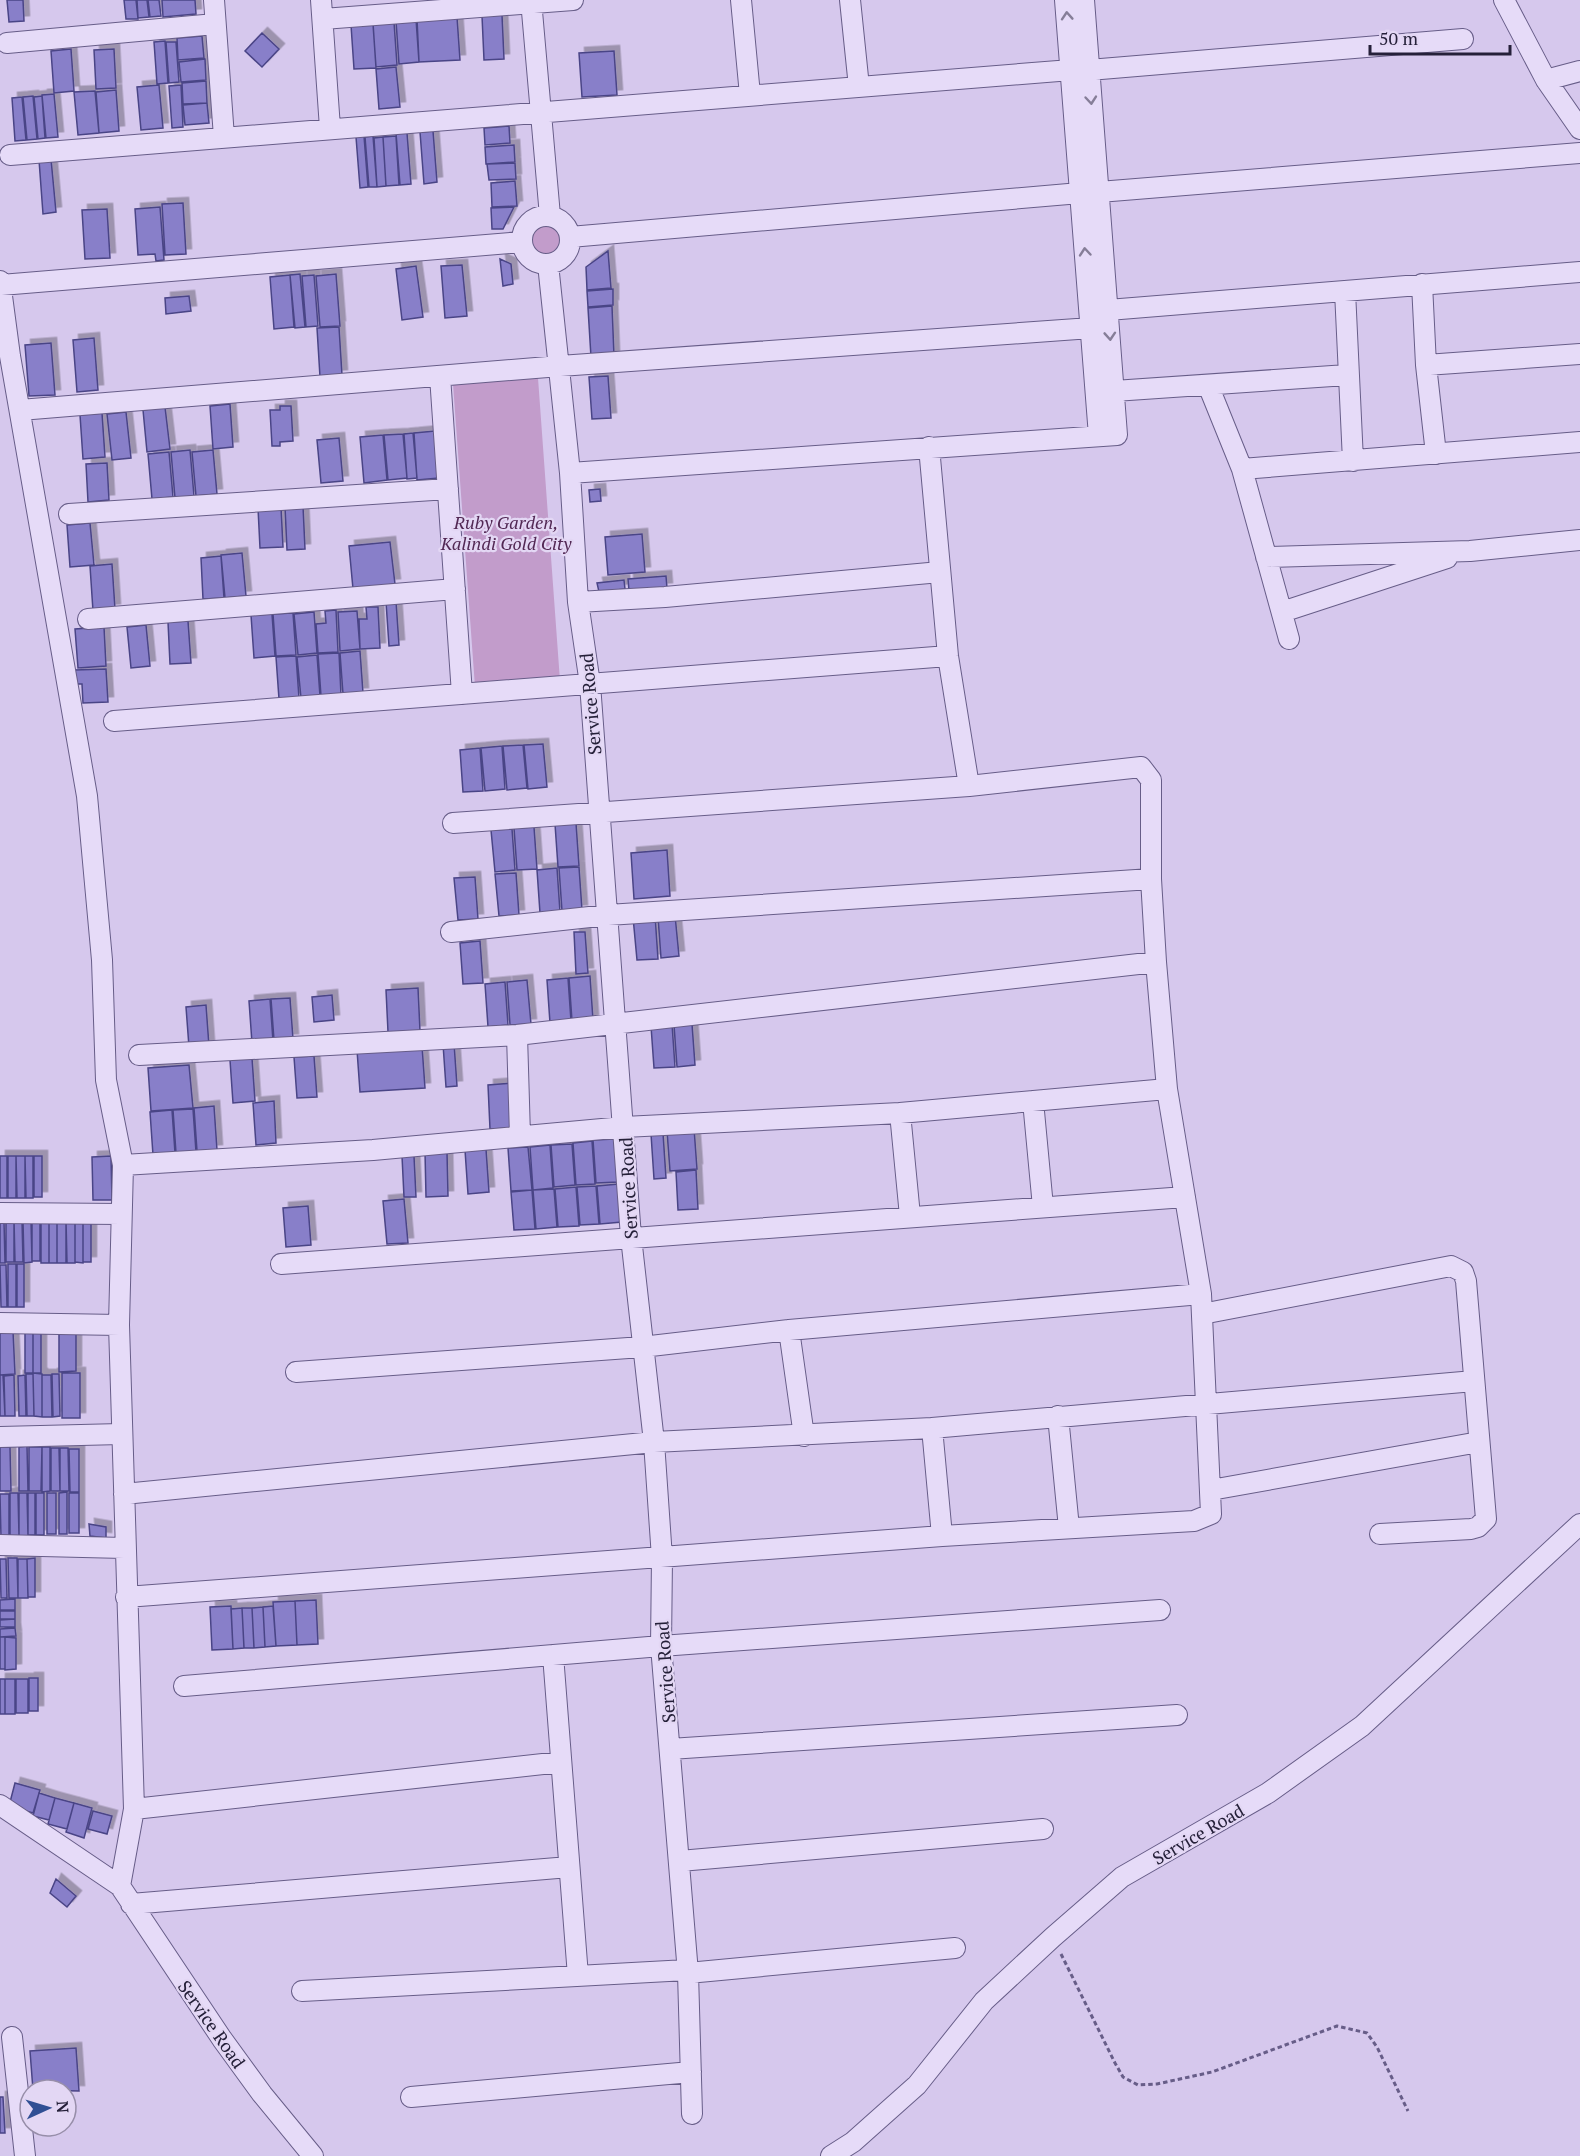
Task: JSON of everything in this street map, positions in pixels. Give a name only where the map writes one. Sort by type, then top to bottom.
[{"type":"street","points":[[214,0],[224,137]]},
{"type":"street","points":[[330,128],[322,9],[573,0]]},
{"type":"street","points":[[741,0],[750,95]]},
{"type":"street","points":[[850,0],[859,87]]},
{"type":"street","points":[[570,473],[1117,435],[1108,310],[1090,193],[1080,70],[1065,0]]},
{"type":"street","points":[[1080,70],[1084,0]]},
{"type":"street","points":[[1504,0],[1546,80],[1580,129]]},
{"type":"street","points":[[532,2],[550,216]]},
{"type":"street","points":[[7,43],[216,24]]},
{"type":"street","points":[[10,155],[1464,39]]},
{"type":"street","points":[[1546,80],[1580,71]]},
{"type":"street","points":[[570,237],[1580,153]]},
{"type":"street","points":[[1090,193],[1091,328],[1099,436]]},
{"type":"street","points":[[539,216],[550,216],[566,225],[570,245],[563,257],[548,264],[535,262],[528,257],[522,242],[522,234],[531,220],[539,216]]},
{"type":"street","points":[[0,1805],[120,1886],[134,1809],[124,1548],[119,1325],[123,1165],[106,1080],[102,960],[87,796],[0,283],[522,242]]},
{"type":"street","name":"Service Road","points":[[548,264],[570,473],[578,602],[590,684],[631,1237],[654,1442],[662,1557],[661,1646],[688,1972],[692,2114]]},
{"type":"street","points":[[1108,310],[1580,272]]},
{"type":"street","points":[[1422,284],[1426,365],[1436,454]]},
{"type":"street","points":[[1345,291],[1347,375],[1353,461]]},
{"type":"street","points":[[20,410],[560,366],[1091,328]]},
{"type":"street","points":[[1426,365],[1580,354]]},
{"type":"street","points":[[1114,392],[1347,375]]},
{"type":"street","points":[[440,376],[462,694]]},
{"type":"street","points":[[1208,385],[1242,469],[1289,639]]},
{"type":"street","points":[[1242,469],[1580,442]]},
{"type":"street","points":[[928,447],[948,656],[969,786]]},
{"type":"street","points":[[69,514],[448,489]]},
{"type":"street","points":[[1266,557],[1470,551],[1580,540]]},
{"type":"street","points":[[1282,612],[1470,551]]},
{"type":"street","points":[[578,602],[665,597],[940,572]]},
{"type":"street","points":[[88,619],[455,589]]},
{"type":"street","points":[[114,721],[948,656]]},
{"type":"street","points":[[126,1597],[942,1536],[1194,1521],[1211,1514],[1201,1294],[1167,1089],[1151,879],[1151,780],[1142,767],[969,786],[453,823]]},
{"type":"street","points":[[451,932],[608,915],[1151,879]]},
{"type":"street","points":[[139,1055],[517,1035],[1156,962]]},
{"type":"street","points":[[517,1035],[520,1136]]},
{"type":"street","points":[[123,1165],[373,1150],[624,1127],[900,1113],[1167,1089]]},
{"type":"street","points":[[1033,1101],[1043,1207]]},
{"type":"street","points":[[900,1113],[910,1216]]},
{"type":"street","points":[[281,1264],[1185,1197]]},
{"type":"street","points":[[0,1213],[120,1214]]},
{"type":"street","points":[[1202,1314],[1451,1266],[1463,1272],[1466,1281],[1484,1523],[1471,1529],[1380,1534]]},
{"type":"street","points":[[296,1372],[642,1347],[789,1330],[1201,1294]]},
{"type":"street","points":[[0,1323],[119,1325]]},
{"type":"street","points":[[789,1330],[804,1436]]},
{"type":"street","points":[[124,1494],[654,1442],[932,1428],[1474,1380]]},
{"type":"street","points":[[1058,1416],[1069,1528]]},
{"type":"street","points":[[932,1428],[942,1536]]},
{"type":"street","points":[[0,1437],[122,1434]]},
{"type":"street","points":[[1211,1490],[1479,1442]]},
{"type":"street","name":"Service Road","points":[[831,2156],[853,2142],[917,2085],[984,2001],[1122,1877],[1268,1793],[1362,1726],[1580,1524]]},
{"type":"street","points":[[0,1545],[124,1548]]},
{"type":"street","points":[[184,1686],[661,1646],[1160,1610]]},
{"type":"street","points":[[553,1655],[578,1976]]},
{"type":"street","points":[[670,1749],[1177,1715]]},
{"type":"street","points":[[134,1809],[561,1761]]},
{"type":"street","points":[[680,1861],[1043,1828]]},
{"type":"street","points":[[131,1904],[569,1867]]},
{"type":"street","name":"Service Road","points":[[120,1886],[262,2094],[313,2156]]},
{"type":"street","points":[[302,1991],[688,1972],[955,1948]]},
{"type":"street","points":[[12,2037],[25,2156]]},
{"type":"street","points":[[411,2097],[691,2072]]},
{"type":"path","points":[[1053,1937],[1115,2063],[1124,2077],[1138,2085],[1157,2084],[1212,2072],[1337,2026],[1367,2033],[1377,2047],[1408,2111]]},
{"type":"green space","points":[[546,216],[563,223],[570,240],[563,257],[546,264],[529,257],[522,240],[529,223]]},
{"type":"green space","name":"Ruby Garden, Kalindi Gold City","points":[[538,378],[560,681],[475,687],[453,384]]},
{"type":"building","points":[[7,0],[23,0],[24,21],[9,22]]},
{"type":"building","points":[[124,0],[136,0],[138,19],[126,19]]},
{"type":"building","points":[[137,0],[147,0],[149,17],[138,18]]},
{"type":"building","points":[[148,0],[159,0],[161,16],[150,17]]},
{"type":"building","points":[[162,0],[195,0],[196,14],[163,17]]},
{"type":"building","points":[[502,15],[504,59],[484,60],[482,16]]},
{"type":"building","points":[[457,17],[460,60],[419,62],[417,19]]},
{"type":"building","points":[[416,19],[419,62],[399,64],[396,21]]},
{"type":"building","points":[[394,22],[397,65],[376,67],[373,24]]},
{"type":"building","points":[[373,23],[376,68],[354,69],[351,25]]},
{"type":"building","points":[[262,33],[279,49],[262,67],[245,51]]},
{"type":"building","points":[[202,36],[204,58],[178,60],[177,38]]},
{"type":"building","points":[[165,41],[168,83],[157,84],[154,42]]},
{"type":"building","points":[[166,42],[176,42],[179,82],[169,83]]},
{"type":"building","points":[[71,49],[74,91],[54,93],[51,51]]},
{"type":"building","points":[[114,49],[116,88],[96,89],[94,50]]},
{"type":"building","points":[[614,51],[617,95],[582,97],[579,53]]},
{"type":"building","points":[[205,59],[206,80],[181,82],[179,62]]},
{"type":"building","points":[[396,67],[400,107],[379,109],[376,69]]},
{"type":"building","points":[[206,81],[207,103],[183,104],[182,83]]},
{"type":"building","points":[[159,85],[163,128],[141,130],[137,87]]},
{"type":"building","points":[[181,85],[183,127],[172,128],[169,86]]},
{"type":"building","points":[[116,90],[119,131],[99,133],[96,92]]},
{"type":"building","points":[[95,91],[99,133],[78,135],[74,92]]},
{"type":"building","points":[[54,94],[58,137],[46,138],[42,95]]},
{"type":"building","points":[[33,96],[37,139],[27,140],[23,97]]},
{"type":"building","points":[[42,96],[45,138],[38,139],[34,97]]},
{"type":"building","points":[[22,97],[26,140],[15,141],[12,98]]},
{"type":"building","points":[[207,103],[209,123],[185,125],[183,105]]},
{"type":"building","points":[[509,126],[510,143],[485,145],[484,128]]},
{"type":"building","points":[[433,131],[437,182],[424,184],[420,132]]},
{"type":"building","points":[[396,133],[407,133],[411,184],[400,185]]},
{"type":"building","points":[[364,136],[368,187],[360,188],[356,137]]},
{"type":"building","points":[[373,136],[377,187],[369,187],[365,137]]},
{"type":"building","points":[[396,136],[399,185],[386,186],[383,137]]},
{"type":"building","points":[[383,137],[386,186],[377,187],[374,138]]},
{"type":"building","points":[[514,145],[515,162],[486,164],[485,147]]},
{"type":"building","points":[[51,159],[56,212],[43,214],[39,160]]},
{"type":"building","points":[[515,163],[516,179],[489,180],[487,164]]},
{"type":"building","points":[[515,181],[517,206],[492,207],[491,183]]},
{"type":"building","points":[[183,203],[186,254],[165,255],[162,204]]},
{"type":"building","points":[[160,207],[164,260],[156,261],[155,254],[138,255],[135,209]]},
{"type":"building","points":[[514,207],[503,229],[492,229],[491,208]]},
{"type":"building","points":[[107,209],[110,258],[85,259],[82,210]]},
{"type":"building","points":[[608,251],[611,288],[587,290],[586,267]]},
{"type":"building","points":[[500,259],[511,264],[513,284],[503,286]]},
{"type":"building","points":[[462,265],[467,316],[445,318],[441,266]]},
{"type":"building","points":[[416,266],[423,317],[402,320],[396,269]]},
{"type":"building","points":[[300,274],[305,327],[295,328],[290,275]]},
{"type":"building","points":[[336,274],[340,326],[320,327],[316,276]]},
{"type":"building","points":[[290,275],[294,327],[274,329],[270,277]]},
{"type":"building","points":[[314,275],[318,326],[306,327],[302,276]]},
{"type":"building","points":[[613,289],[613,305],[588,307],[587,291]]},
{"type":"building","points":[[189,296],[191,311],[166,314],[165,298]]},
{"type":"building","points":[[612,306],[614,356],[591,357],[588,308]]},
{"type":"building","points":[[339,327],[342,375],[320,377],[317,328]]},
{"type":"building","points":[[94,338],[98,390],[77,392],[73,340]]},
{"type":"building","points":[[51,343],[55,395],[29,396],[25,345]]},
{"type":"building","points":[[608,376],[611,418],[592,419],[589,377]]},
{"type":"building","points":[[230,404],[233,447],[213,449],[210,406]]},
{"type":"building","points":[[280,406],[291,406],[293,441],[280,442],[280,446],[272,446],[270,410],[280,410]]},
{"type":"building","points":[[165,407],[170,449],[147,452],[143,410]]},
{"type":"building","points":[[126,412],[131,458],[112,460],[107,414]]},
{"type":"building","points":[[102,413],[105,457],[83,459],[80,415]]},
{"type":"building","points":[[435,431],[439,478],[417,480],[414,433]]},
{"type":"building","points":[[413,433],[417,478],[407,479],[404,434]]},
{"type":"building","points":[[403,434],[407,478],[388,480],[384,435]]},
{"type":"building","points":[[383,435],[387,480],[364,483],[360,437]]},
{"type":"building","points":[[339,438],[343,481],[321,483],[317,440]]},
{"type":"building","points":[[190,450],[194,496],[175,498],[171,452]]},
{"type":"building","points":[[213,450],[217,494],[196,496],[192,452]]},
{"type":"building","points":[[169,452],[173,497],[152,499],[148,454]]},
{"type":"building","points":[[107,463],[109,500],[88,502],[86,464]]},
{"type":"building","points":[[600,489],[601,501],[590,502],[589,490]]},
{"type":"building","points":[[303,506],[305,549],[287,550],[285,507]]},
{"type":"building","points":[[281,507],[283,547],[260,548],[258,508]]},
{"type":"building","points":[[90,523],[94,565],[70,567],[67,525]]},
{"type":"building","points":[[642,534],[645,572],[608,575],[605,537]]},
{"type":"building","points":[[390,542],[395,584],[353,589],[349,546]]},
{"type":"building","points":[[242,553],[246,596],[225,598],[221,555]]},
{"type":"building","points":[[221,556],[224,598],[203,599],[201,558]]},
{"type":"building","points":[[112,564],[115,609],[93,611],[90,566]]},
{"type":"building","points":[[666,576],[667,588],[629,591],[628,579]]},
{"type":"building","points":[[624,580],[625,589],[599,592],[597,583]]},
{"type":"building","points":[[396,601],[399,645],[389,646],[386,602]]},
{"type":"building","points":[[366,607],[378,607],[380,648],[360,649],[359,619],[367,619]]},
{"type":"building","points":[[336,610],[338,652],[318,653],[316,624],[326,623],[325,611]]},
{"type":"building","points":[[357,611],[360,649],[340,651],[338,612]]},
{"type":"building","points":[[314,612],[317,653],[298,655],[294,614]]},
{"type":"building","points":[[293,613],[296,655],[276,656],[273,614]]},
{"type":"building","points":[[272,614],[275,656],[254,658],[251,615]]},
{"type":"building","points":[[188,621],[191,663],[170,664],[168,622]]},
{"type":"building","points":[[146,625],[150,666],[131,668],[127,627]]},
{"type":"building","points":[[104,627],[106,666],[78,668],[75,629]]},
{"type":"building","points":[[360,651],[363,693],[343,694],[340,653]]},
{"type":"building","points":[[339,653],[341,695],[321,696],[318,654]]},
{"type":"building","points":[[317,655],[320,696],[301,698],[297,657]]},
{"type":"building","points":[[296,656],[299,698],[279,699],[276,657]]},
{"type":"building","points":[[106,669],[108,702],[83,703],[82,684],[76,684],[75,670]]},
{"type":"building","points":[[543,744],[547,787],[528,789],[524,745]]},
{"type":"building","points":[[523,745],[527,788],[507,790],[503,746]]},
{"type":"building","points":[[502,746],[505,789],[485,791],[481,748]]},
{"type":"building","points":[[480,748],[483,791],[463,792],[460,750]]},
{"type":"building","points":[[576,823],[579,866],[558,867],[555,824]]},
{"type":"building","points":[[534,827],[537,869],[517,870],[514,828]]},
{"type":"building","points":[[512,829],[515,870],[495,872],[491,830]]},
{"type":"building","points":[[667,850],[670,896],[634,899],[631,853]]},
{"type":"building","points":[[579,867],[582,910],[562,911],[559,868]]},
{"type":"building","points":[[557,868],[560,912],[540,913],[537,870]]},
{"type":"building","points":[[516,873],[519,915],[499,916],[495,874]]},
{"type":"building","points":[[475,877],[478,919],[458,920],[454,878]]},
{"type":"building","points":[[655,915],[658,959],[637,960],[633,917]]},
{"type":"building","points":[[675,915],[679,956],[661,958],[658,917]]},
{"type":"building","points":[[574,932],[585,932],[588,973],[576,974]]},
{"type":"building","points":[[480,941],[483,983],[463,984],[460,943]]},
{"type":"building","points":[[590,976],[593,1020],[572,1021],[569,978]]},
{"type":"building","points":[[568,978],[571,1021],[550,1023],[547,980]]},
{"type":"building","points":[[527,980],[531,1024],[510,1025],[507,982]]},
{"type":"building","points":[[505,982],[508,1025],[488,1027],[485,984]]},
{"type":"building","points":[[418,988],[420,1031],[388,1032],[386,990]]},
{"type":"building","points":[[332,995],[334,1020],[314,1022],[312,997]]},
{"type":"building","points":[[290,998],[293,1039],[274,1040],[271,999]]},
{"type":"building","points":[[270,999],[273,1041],[252,1043],[249,1001]]},
{"type":"building","points":[[206,1005],[209,1046],[189,1047],[186,1007]]},
{"type":"building","points":[[672,1024],[675,1067],[654,1068],[651,1026]]},
{"type":"building","points":[[692,1024],[695,1065],[677,1067],[674,1025]]},
{"type":"building","points":[[454,1043],[457,1086],[446,1087],[443,1044]]},
{"type":"building","points":[[422,1046],[425,1088],[360,1092],[357,1050]]},
{"type":"building","points":[[314,1056],[317,1097],[297,1098],[294,1057]]},
{"type":"building","points":[[252,1058],[255,1101],[233,1103],[230,1060]]},
{"type":"building","points":[[189,1065],[193,1108],[151,1111],[148,1068]]},
{"type":"building","points":[[512,1083],[515,1128],[490,1129],[488,1085]]},
{"type":"building","points":[[274,1101],[276,1143],[256,1145],[253,1103]]},
{"type":"building","points":[[214,1106],[217,1150],[197,1151],[194,1108]]},
{"type":"building","points":[[193,1109],[196,1152],[176,1153],[173,1110]]},
{"type":"building","points":[[172,1110],[175,1153],[153,1155],[150,1112]]},
{"type":"building","points":[[694,1128],[697,1169],[670,1171],[667,1131]]},
{"type":"building","points":[[663,1133],[666,1178],[654,1179],[651,1134]]},
{"type":"building","points":[[615,1139],[618,1182],[596,1183],[593,1140]]},
{"type":"building","points":[[592,1141],[595,1184],[576,1185],[573,1143]]},
{"type":"building","points":[[572,1144],[575,1185],[554,1187],[551,1145]]},
{"type":"building","points":[[550,1145],[553,1188],[533,1190],[530,1147]]},
{"type":"building","points":[[528,1147],[532,1190],[511,1191],[508,1148]]},
{"type":"building","points":[[486,1149],[489,1192],[468,1194],[465,1150]]},
{"type":"building","points":[[425,1152],[447,1152],[448,1196],[426,1197]]},
{"type":"building","points":[[0,1156],[7,1156],[7,1198],[0,1198]]},
{"type":"building","points":[[8,1156],[16,1156],[16,1198],[8,1198]]},
{"type":"building","points":[[16,1156],[25,1156],[25,1198],[17,1198]]},
{"type":"building","points":[[25,1156],[33,1156],[33,1198],[26,1198]]},
{"type":"building","points":[[34,1156],[42,1156],[42,1197],[34,1197]]},
{"type":"building","points":[[111,1156],[112,1200],[93,1200],[92,1157]]},
{"type":"building","points":[[402,1156],[414,1156],[416,1197],[404,1197]]},
{"type":"building","points":[[696,1170],[698,1209],[678,1210],[676,1172]]},
{"type":"building","points":[[619,1184],[622,1222],[600,1224],[597,1186]]},
{"type":"building","points":[[596,1186],[599,1224],[580,1225],[577,1187]]},
{"type":"building","points":[[576,1187],[579,1226],[558,1227],[555,1189]]},
{"type":"building","points":[[554,1189],[557,1227],[536,1229],[533,1190]]},
{"type":"building","points":[[532,1190],[535,1229],[514,1230],[511,1192]]},
{"type":"building","points":[[404,1199],[408,1243],[387,1244],[383,1201]]},
{"type":"building","points":[[308,1206],[311,1245],[286,1247],[283,1208]]},
{"type":"building","points":[[14,1220],[22,1220],[23,1262],[15,1262]]},
{"type":"building","points":[[49,1220],[57,1221],[57,1263],[49,1263]]},
{"type":"building","points":[[66,1220],[75,1220],[75,1263],[67,1263]]},
{"type":"building","points":[[0,1221],[4,1221],[5,1263],[0,1263]]},
{"type":"building","points":[[23,1221],[31,1221],[32,1262],[24,1263]]},
{"type":"building","points":[[32,1221],[40,1221],[40,1261],[32,1261]]},
{"type":"building","points":[[41,1221],[49,1221],[49,1263],[41,1263]]},
{"type":"building","points":[[57,1221],[66,1221],[66,1263],[57,1263]]},
{"type":"building","points":[[75,1221],[83,1221],[83,1263],[75,1262]]},
{"type":"building","points":[[83,1221],[91,1221],[91,1262],[83,1262]]},
{"type":"building","points":[[6,1222],[14,1222],[14,1262],[6,1262]]},
{"type":"building","points":[[8,1264],[16,1264],[16,1307],[8,1307]]},
{"type":"building","points":[[17,1264],[24,1264],[24,1307],[17,1307]]},
{"type":"building","points":[[0,1265],[6,1265],[7,1307],[1,1307]]},
{"type":"building","points":[[59,1328],[76,1328],[76,1371],[59,1372]]},
{"type":"building","points":[[25,1330],[33,1330],[33,1373],[25,1373]]},
{"type":"building","points":[[33,1330],[41,1330],[41,1373],[33,1373]]},
{"type":"building","points":[[13,1331],[15,1374],[0,1375],[0,1332]]},
{"type":"building","points":[[33,1373],[42,1374],[42,1417],[34,1416]]},
{"type":"building","points":[[62,1373],[80,1373],[80,1418],[62,1418]]},
{"type":"building","points":[[26,1374],[33,1374],[34,1416],[27,1416]]},
{"type":"building","points":[[52,1374],[59,1374],[60,1416],[53,1417]]},
{"type":"building","points":[[0,1375],[3,1375],[5,1416],[0,1416]]},
{"type":"building","points":[[14,1375],[15,1416],[5,1416],[4,1376]]},
{"type":"building","points":[[25,1375],[26,1416],[19,1416],[18,1376]]},
{"type":"building","points":[[42,1375],[51,1375],[52,1417],[42,1417]]},
{"type":"building","points":[[27,1446],[28,1491],[19,1491],[19,1447]]},
{"type":"building","points":[[0,1447],[10,1447],[11,1491],[0,1491]]},
{"type":"building","points":[[29,1447],[42,1447],[41,1491],[29,1491]]},
{"type":"building","points":[[42,1447],[50,1447],[50,1491],[42,1492]]},
{"type":"building","points":[[51,1448],[59,1448],[60,1491],[51,1491]]},
{"type":"building","points":[[60,1448],[68,1448],[69,1491],[60,1491]]},
{"type":"building","points":[[69,1449],[79,1449],[79,1492],[70,1492]]},
{"type":"building","points":[[67,1492],[67,1534],[59,1534],[59,1493]]},
{"type":"building","points":[[10,1493],[18,1493],[19,1536],[10,1536]]},
{"type":"building","points":[[19,1493],[27,1493],[28,1537],[19,1537]]},
{"type":"building","points":[[28,1493],[35,1493],[35,1535],[28,1535]]},
{"type":"building","points":[[36,1493],[44,1493],[44,1535],[36,1535]]},
{"type":"building","points":[[47,1493],[56,1493],[56,1534],[47,1534]]},
{"type":"building","points":[[69,1493],[79,1493],[79,1533],[69,1533]]},
{"type":"building","points":[[0,1494],[9,1494],[9,1537],[1,1538]]},
{"type":"building","points":[[89,1524],[106,1527],[106,1538],[90,1536]]},
{"type":"building","points":[[8,1558],[17,1558],[18,1598],[9,1598]]},
{"type":"building","points":[[35,1558],[35,1597],[28,1597],[27,1559]]},
{"type":"building","points":[[0,1559],[6,1559],[7,1598],[1,1598]]},
{"type":"building","points":[[18,1559],[27,1559],[28,1598],[18,1598]]},
{"type":"building","points":[[15,1599],[15,1610],[0,1610],[0,1600]]},
{"type":"building","points":[[316,1600],[318,1644],[297,1645],[295,1601]]},
{"type":"building","points":[[295,1601],[297,1645],[276,1646],[273,1602]]},
{"type":"building","points":[[231,1606],[233,1649],[212,1650],[210,1607]]},
{"type":"building","points":[[273,1606],[276,1646],[265,1647],[263,1607]]},
{"type":"building","points":[[263,1607],[265,1647],[254,1648],[252,1608]]},
{"type":"building","points":[[242,1608],[244,1648],[233,1649],[231,1609]]},
{"type":"building","points":[[242,1608],[252,1608],[254,1648],[244,1648]]},
{"type":"building","points":[[0,1611],[15,1611],[15,1619],[0,1619]]},
{"type":"building","points":[[15,1619],[15,1627],[0,1627],[0,1620]]},
{"type":"building","points":[[15,1628],[16,1636],[0,1637],[0,1629]]},
{"type":"building","points":[[0,1637],[5,1637],[5,1669],[0,1669]]},
{"type":"building","points":[[5,1637],[16,1638],[16,1669],[5,1670]]},
{"type":"building","points":[[29,1678],[38,1678],[38,1711],[29,1711]]},
{"type":"building","points":[[0,1679],[5,1679],[5,1714],[0,1714]]},
{"type":"building","points":[[5,1679],[15,1679],[15,1714],[5,1714]]},
{"type":"building","points":[[16,1679],[28,1679],[28,1713],[16,1713]]},
{"type":"building","points":[[15,1783],[40,1790],[33,1813],[9,1806]]},
{"type":"building","points":[[39,1793],[55,1798],[49,1820],[33,1816]]},
{"type":"building","points":[[55,1798],[74,1803],[67,1829],[48,1824]]},
{"type":"building","points":[[74,1803],[92,1808],[84,1838],[66,1832]]},
{"type":"building","points":[[93,1811],[112,1816],[107,1834],[88,1829]]},
{"type":"building","points":[[56,1879],[76,1896],[67,1907],[50,1893]]},
{"type":"building","points":[[76,2048],[79,2091],[78,2078],[32,2078],[30,2051]]},
{"type":"building","points":[[0,2097],[3,2097],[5,2133],[0,2133]]}]
